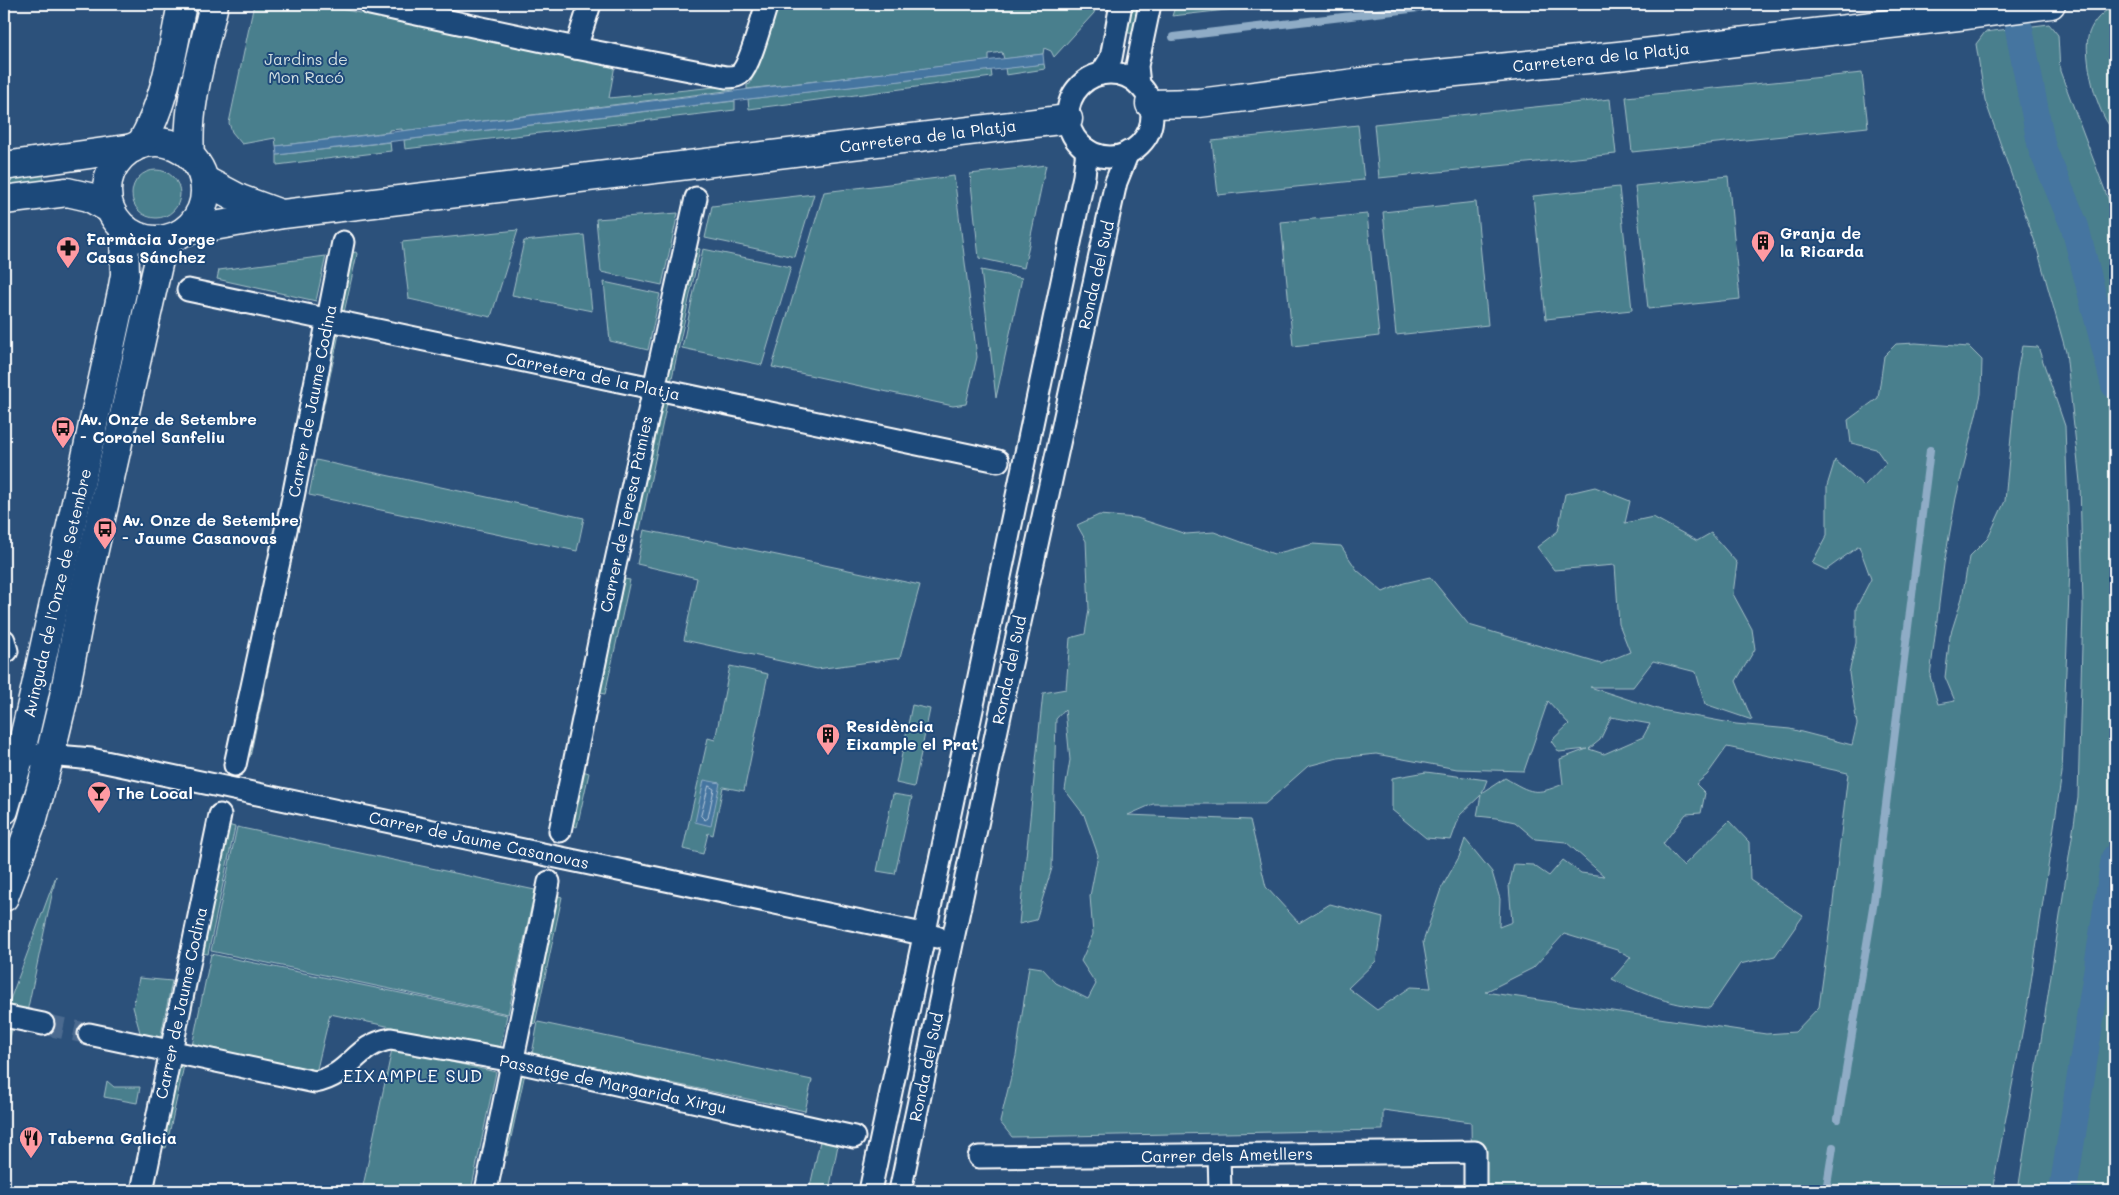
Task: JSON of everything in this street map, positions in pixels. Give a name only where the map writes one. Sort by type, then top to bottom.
[{"type":"street","points":[[117,218],[107,194],[108,180],[118,162],[137,146],[151,128],[163,96],[182,4]]},
{"type":"street","points":[[190,155],[188,136],[190,115],[214,4]]},
{"type":"street","points":[[370,4],[403,8],[576,48],[726,77],[734,77],[741,74],[747,63],[767,4]]},
{"type":"street","points":[[576,48],[590,4]]},
{"type":"street","points":[[1101,74],[1111,58],[1121,4]]},
{"type":"street","points":[[1145,94],[1123,75],[1101,74],[1083,83],[1073,94],[1069,107],[1068,119],[1075,136],[1087,150],[1107,156],[1128,152],[1141,142],[1148,131],[1152,117],[1137,66],[1150,4]]},
{"type":"street","name":"Carretera de la Platja","points":[[1145,94],[1199,103],[1386,79],[1618,56],[2051,4]]},
{"type":"street","name":"Carretera de la Platja","points":[[177,236],[283,214],[1068,119]]},
{"type":"street","points":[[4,166],[157,142],[180,148],[190,155],[199,166],[206,193],[203,207],[197,220],[177,236],[151,240],[136,236],[117,218],[89,197],[67,192],[4,200]]},
{"type":"street","name":"Ronda del Sud","points":[[870,1191],[977,677],[1024,467],[1084,176],[1087,150]]},
{"type":"street","name":"Ronda del Sud","points":[[900,1191],[1114,191],[1121,166],[1128,152]]},
{"type":"street","name":"Carretera de la Platja","points":[[204,180],[240,199],[283,214]]},
{"type":"street","name":"Carrer de Teresa Pàmies","points":[[560,831],[696,198]]},
{"type":"street","name":"Avinguda de l'Onze de Setembre","points":[[4,810],[12,756],[122,292],[125,275],[117,218]]},
{"type":"street","name":"Avinguda de l'Onze de Setembre","points":[[4,897],[32,822],[50,755],[63,701],[86,584],[159,260],[177,236]]},
{"type":"street","name":"Carrer de Jaume Codina","points":[[235,765],[343,242]]},
{"type":"street","name":"Carretera de la Platja","points":[[188,290],[998,461]]},
{"type":"street","name":"Carrer de Jaume Casanovas","points":[[12,756],[50,755],[102,762],[952,941]]},
{"type":"street","name":"Carrer de Jaume Codina","points":[[142,1191],[220,815]]},
{"type":"street","points":[[486,1191],[549,882]]},
{"type":"street","points":[[4,1016],[43,1024]]},
{"type":"street","name":"Passatge de Margarida Xirgu","points":[[89,1034],[315,1082],[328,1079],[341,1072],[363,1049],[377,1041],[391,1039],[513,1061],[854,1137]]},
{"type":"street","name":"Carrer dels Ametllers","points":[[979,1157],[1475,1152],[1475,1191]]},
{"type":"street","points":[[1219,1156],[1220,1191]]},
{"type":"green space","points":[[193,4],[205,4],[189,77],[177,78]]},
{"type":"green space","name":"Jardins de Mon Racó","points":[[254,4],[316,4],[615,65],[609,98],[734,85],[734,90],[402,131],[402,129],[389,130],[389,132],[276,146],[275,138],[242,144],[232,132],[229,123]]},
{"type":"green space","points":[[779,4],[1096,4],[1094,13],[1054,57],[1051,51],[1044,48],[1043,54],[1004,59],[1002,52],[989,54],[989,61],[747,89]]},
{"type":"green space","points":[[1129,4],[1140,4],[1134,34],[1124,32]]},
{"type":"green space","points":[[1176,4],[1280,4],[1172,16]]},
{"type":"green space","points":[[2115,6],[2115,131],[2108,124],[2097,100],[2089,70],[2087,42],[2089,33],[2099,16]]},
{"type":"green space","points":[[2049,24],[2058,35],[2060,71],[2115,217],[2115,1168],[2112,1191],[2018,1191],[2078,798],[2083,606],[2080,482],[2066,352],[2036,245],[1985,100],[1976,44],[1985,32]]},
{"type":"green space","points":[[1044,64],[1045,69],[1006,75],[1005,68]]},
{"type":"green space","points":[[991,70],[992,77],[749,109],[748,99]]},
{"type":"green space","points":[[1862,73],[1868,127],[1632,152],[1626,97]]},
{"type":"green space","points":[[1610,99],[1616,154],[1379,178],[1374,124]]},
{"type":"green space","points":[[735,101],[735,110],[405,149],[404,140]]},
{"type":"green space","points":[[1358,125],[1364,180],[1218,195],[1212,141]]},
{"type":"green space","points":[[390,142],[391,151],[277,165],[277,155]]},
{"type":"green space","points":[[1046,165],[1024,268],[979,258],[970,174]]},
{"type":"green space","points":[[151,170],[161,170],[173,177],[180,189],[180,199],[173,211],[161,218],[151,218],[143,214],[136,207],[132,199],[132,189],[136,181],[143,174]]},
{"type":"green space","points":[[43,175],[45,184],[4,189],[4,180]]},
{"type":"green space","points":[[954,176],[977,357],[966,404],[953,406],[772,367],[824,192]]},
{"type":"green space","points":[[1728,176],[1740,299],[1648,309],[1635,186]]},
{"type":"green space","points":[[1619,187],[1632,310],[1546,319],[1533,196]]},
{"type":"green space","points":[[814,194],[795,257],[705,238],[712,206]]},
{"type":"green space","points":[[1476,202],[1488,325],[1396,335],[1383,212]]},
{"type":"green space","points":[[678,213],[662,285],[601,272],[596,219]]},
{"type":"green space","points":[[1367,214],[1379,336],[1293,346],[1281,222]]},
{"type":"green space","points":[[518,230],[491,317],[409,299],[402,242]]},
{"type":"green space","points":[[584,235],[592,311],[512,295],[524,241]]},
{"type":"green space","points":[[693,247],[700,249],[670,387],[663,385]]},
{"type":"green space","points":[[703,249],[791,267],[762,365],[682,348]]},
{"type":"green space","points":[[356,252],[343,317],[337,316],[350,253]]},
{"type":"green space","points":[[326,256],[316,301],[217,279],[219,270]]},
{"type":"green space","points":[[981,270],[1022,278],[996,398]]},
{"type":"green space","points":[[604,282],[660,294],[648,350],[610,341]]},
{"type":"green space","points":[[333,333],[339,334],[312,461],[306,460]]},
{"type":"green space","points":[[1916,343],[1969,347],[1982,360],[1981,394],[1956,498],[1944,564],[1930,676],[1938,704],[1955,701],[1945,677],[1950,636],[1962,598],[1969,557],[1988,538],[2005,501],[2017,373],[2022,346],[2038,347],[2065,426],[2070,567],[2062,773],[2028,1002],[1992,1191],[1472,1191],[1471,1122],[1383,1110],[1383,1130],[1012,1137],[1000,1122],[1016,1056],[1029,966],[1042,968],[1056,983],[1088,999],[1096,984],[1081,961],[1093,934],[1090,896],[1098,855],[1084,815],[1065,790],[1070,760],[1065,709],[1056,719],[1052,868],[1036,920],[1019,924],[1043,693],[1066,689],[1070,638],[1085,634],[1089,609],[1086,541],[1077,525],[1099,515],[1137,518],[1186,534],[1214,532],[1274,554],[1313,544],[1341,546],[1357,570],[1383,592],[1404,583],[1430,577],[1469,625],[1601,664],[1630,652],[1619,624],[1615,565],[1554,570],[1537,547],[1558,531],[1565,494],[1595,487],[1630,501],[1625,523],[1653,517],[1697,541],[1711,533],[1737,563],[1733,594],[1752,629],[1755,649],[1736,681],[1752,720],[1705,704],[1696,672],[1653,661],[1633,687],[1590,687],[1661,710],[1736,724],[1790,729],[1852,745],[1857,724],[1849,673],[1856,643],[1856,608],[1871,579],[1859,546],[1826,570],[1812,563],[1827,535],[1827,486],[1835,460],[1864,486],[1886,463],[1876,449],[1851,443],[1848,420],[1878,398],[1884,356],[1896,344]],"holes":[[[1548,701],[1569,724],[1551,741],[1559,752],[1587,749],[1560,759],[1563,784],[1546,790],[1533,791],[1527,790],[1505,778],[1482,793],[1487,780],[1426,772],[1392,778],[1392,810],[1426,838],[1451,840],[1460,815],[1481,795],[1477,816],[1515,822],[1535,839],[1566,842],[1604,876],[1581,873],[1563,860],[1549,876],[1533,865],[1514,864],[1509,886],[1512,922],[1499,927],[1500,899],[1492,872],[1465,839],[1459,857],[1441,889],[1423,942],[1431,988],[1411,987],[1377,1010],[1348,988],[1376,961],[1383,918],[1330,904],[1299,923],[1266,887],[1250,820],[1128,815],[1153,804],[1265,804],[1308,766],[1338,758],[1376,754],[1457,769],[1524,771]],[[1611,717],[1650,724],[1643,737],[1604,754],[1589,749],[1600,740]],[[1727,747],[1848,773],[1819,1007],[1795,1032],[1766,1034],[1485,992],[1533,968],[1564,934],[1617,950],[1631,957],[1612,979],[1660,999],[1697,1007],[1710,1008],[1740,964],[1775,956],[1803,916],[1750,880],[1749,842],[1729,821],[1683,866],[1663,844],[1686,814],[1701,813],[1705,793],[1696,784],[1707,775]]]},
{"type":"green space","points":[[661,402],[667,403],[640,530],[634,529]]},
{"type":"green space","points":[[316,460],[584,518],[577,551],[309,495]]},
{"type":"green space","points":[[296,509],[302,511],[250,757],[243,755]]},
{"type":"green space","points":[[644,530],[704,542],[705,540],[920,585],[900,658],[817,669],[684,640],[697,578],[637,564]]},
{"type":"green space","points":[[624,579],[630,580],[605,694],[599,693]]},
{"type":"green space","points":[[730,666],[768,674],[744,791],[723,787],[713,835],[708,833],[703,854],[683,849],[708,738],[715,740]]},
{"type":"green space","points":[[912,705],[930,709],[914,787],[896,783]]},
{"type":"green space","points":[[583,771],[589,773],[577,827],[572,825]]},
{"type":"green space","points":[[893,794],[912,797],[895,874],[877,871]]},
{"type":"green space","points":[[228,825],[235,827],[208,954],[201,953]]},
{"type":"green space","points":[[237,827],[535,890],[508,1014],[211,951]]},
{"type":"green space","points":[[56,876],[27,1012],[7,1008]]},
{"type":"green space","points":[[556,895],[562,897],[535,1024],[529,1022]]},
{"type":"green space","points":[[211,954],[507,1015],[500,1050],[330,1014],[316,1073],[192,1046]]},
{"type":"green space","points":[[139,978],[172,981],[160,1040],[141,1036],[133,1007]]},
{"type":"green space","points":[[538,1022],[812,1080],[805,1111],[532,1054]]},
{"type":"green space","points":[[4,1028],[12,1029],[4,1067]]},
{"type":"green space","points":[[392,1049],[496,1072],[471,1191],[362,1191]]},
{"type":"green space","points":[[179,1060],[185,1061],[166,1148],[161,1147]]},
{"type":"green space","points":[[518,1071],[525,1073],[507,1156],[501,1154]]},
{"type":"green space","points":[[107,1081],[114,1087],[140,1087],[137,1103],[104,1097]]},
{"type":"green space","points":[[820,1141],[838,1145],[829,1191],[809,1191]]},
{"type":"water","points":[[1043,54],[1044,64],[277,155],[276,146]]},
{"type":"water","points":[[704,780],[720,783],[711,826],[695,822]]},
{"type":"waterway","points":[[1173,37],[1453,4]]},
{"type":"waterway","points":[[2019,29],[2042,148],[2075,227],[2115,385]]},
{"type":"waterway","points":[[1838,1119],[1874,901],[1930,450]]},
{"type":"waterway","points":[[2063,1191],[2115,858]]},
{"type":"waterway","points":[[1826,1191],[1833,1147]]},
{"type":"tunnel","points":[[43,1024],[89,1034]]},
{"type":"place","name":"Granja de la Ricarda","points":[[1763,263]]},
{"type":"place","name":"Farmàcia Jorge Casas Sánchez","points":[[68,269]]},
{"type":"place","name":"Av. Onze de Setembre - Coronel Sanfeliu","points":[[63,449]]},
{"type":"place","name":"Av. Onze de Setembre - Jaume Casanovas","points":[[105,550]]},
{"type":"place","name":"Residència Eixample el Prat","points":[[828,756]]},
{"type":"place","name":"The Local","points":[[99,814]]},
{"type":"place","name":"Taberna Galicia","points":[[31,1159]]},
{"type":"district","name":"EIXAMPLE SUD","points":[[413,1076]]}]
